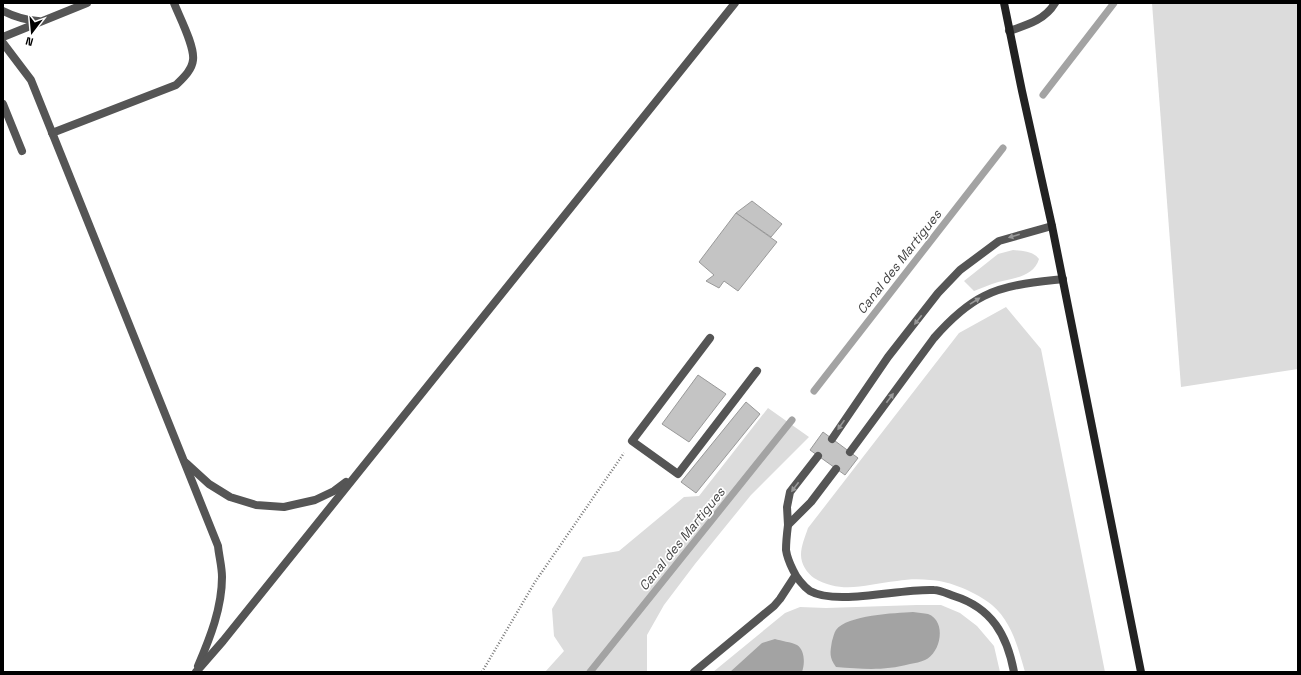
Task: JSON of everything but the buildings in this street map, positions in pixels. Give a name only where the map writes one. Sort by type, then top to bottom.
[{"type":"main road","points":[[1004,3],[1052,226],[1141,672]]},
{"type":"street","points":[[3,37],[87,3]]},
{"type":"street","points":[[52,133],[176,85],[187,75],[193,60],[190,43],[174,3]]},
{"type":"street","points":[[196,672],[735,3]]},
{"type":"street","points":[[1009,31],[1035,22],[1049,12],[1055,3]]},
{"type":"street","points":[[3,11],[14,17],[42,21]]},
{"type":"street","points":[[3,43],[31,80],[218,546],[222,577],[219,604],[211,635],[196,672]]},
{"type":"street","points":[[3,104],[22,151]]},
{"type":"street","points":[[832,439],[888,357],[938,293],[960,270],[999,241],[1052,226]]},
{"type":"street","points":[[850,452],[934,338],[948,323],[968,306],[985,295],[1014,285],[1062,279]]},
{"type":"street","points":[[710,338],[632,441],[678,474],[757,371]]},
{"type":"street","points":[[818,456],[790,492],[787,507],[788,525],[786,551],[789,563],[795,576],[810,590],[842,598],[935,590],[962,598],[980,608],[998,627],[1006,641],[1014,672]]},
{"type":"street","points":[[184,461],[209,484],[230,497],[256,505],[284,507],[315,500],[334,491],[360,470]]},
{"type":"street","points":[[788,525],[811,502],[836,469]]},
{"type":"street","points":[[694,672],[774,606],[795,576]]},
{"type":"path","points":[[482,672],[535,582],[632,441]]},
{"type":"shaded area","points":[[1152,3],[1298,3],[1298,369],[1181,387]]},
{"type":"shaded area","points":[[1013,250],[1028,252],[1037,256],[1039,259],[1036,266],[1020,277],[992,284],[974,291],[964,281],[998,254]]},
{"type":"shaded area","points":[[1006,307],[1041,349],[1105,672],[1025,672],[1013,636],[1005,619],[999,612],[986,600],[946,582],[914,579],[855,587],[835,586],[814,578],[809,574],[802,562],[801,555],[803,542],[808,528],[959,333]]},
{"type":"shaded area","points":[[768,408],[809,437],[751,495],[664,605],[647,635],[647,672],[545,672],[564,651],[554,636],[552,609],[583,557],[619,551],[684,497],[699,496]]},
{"type":"shaded area","points":[[941,605],[960,613],[977,626],[994,646],[1000,672],[713,672],[785,613],[800,607],[826,608]]},
{"type":"shaded area","points":[[913,612],[928,614],[938,623],[940,637],[935,651],[931,656],[920,662],[891,668],[864,669],[836,667],[831,658],[832,641],[836,630],[842,625],[860,618]]},
{"type":"shaded area","points":[[775,639],[795,644],[800,647],[804,657],[802,672],[730,672],[762,643]]},
{"type":"waterway","name":"Canal des Martigues","points":[[1043,95],[1114,3]]},
{"type":"waterway","name":"Canal des Martigues","points":[[814,391],[1003,148]]},
{"type":"waterway","name":"Canal des Martigues","points":[[590,672],[792,420]]}]
